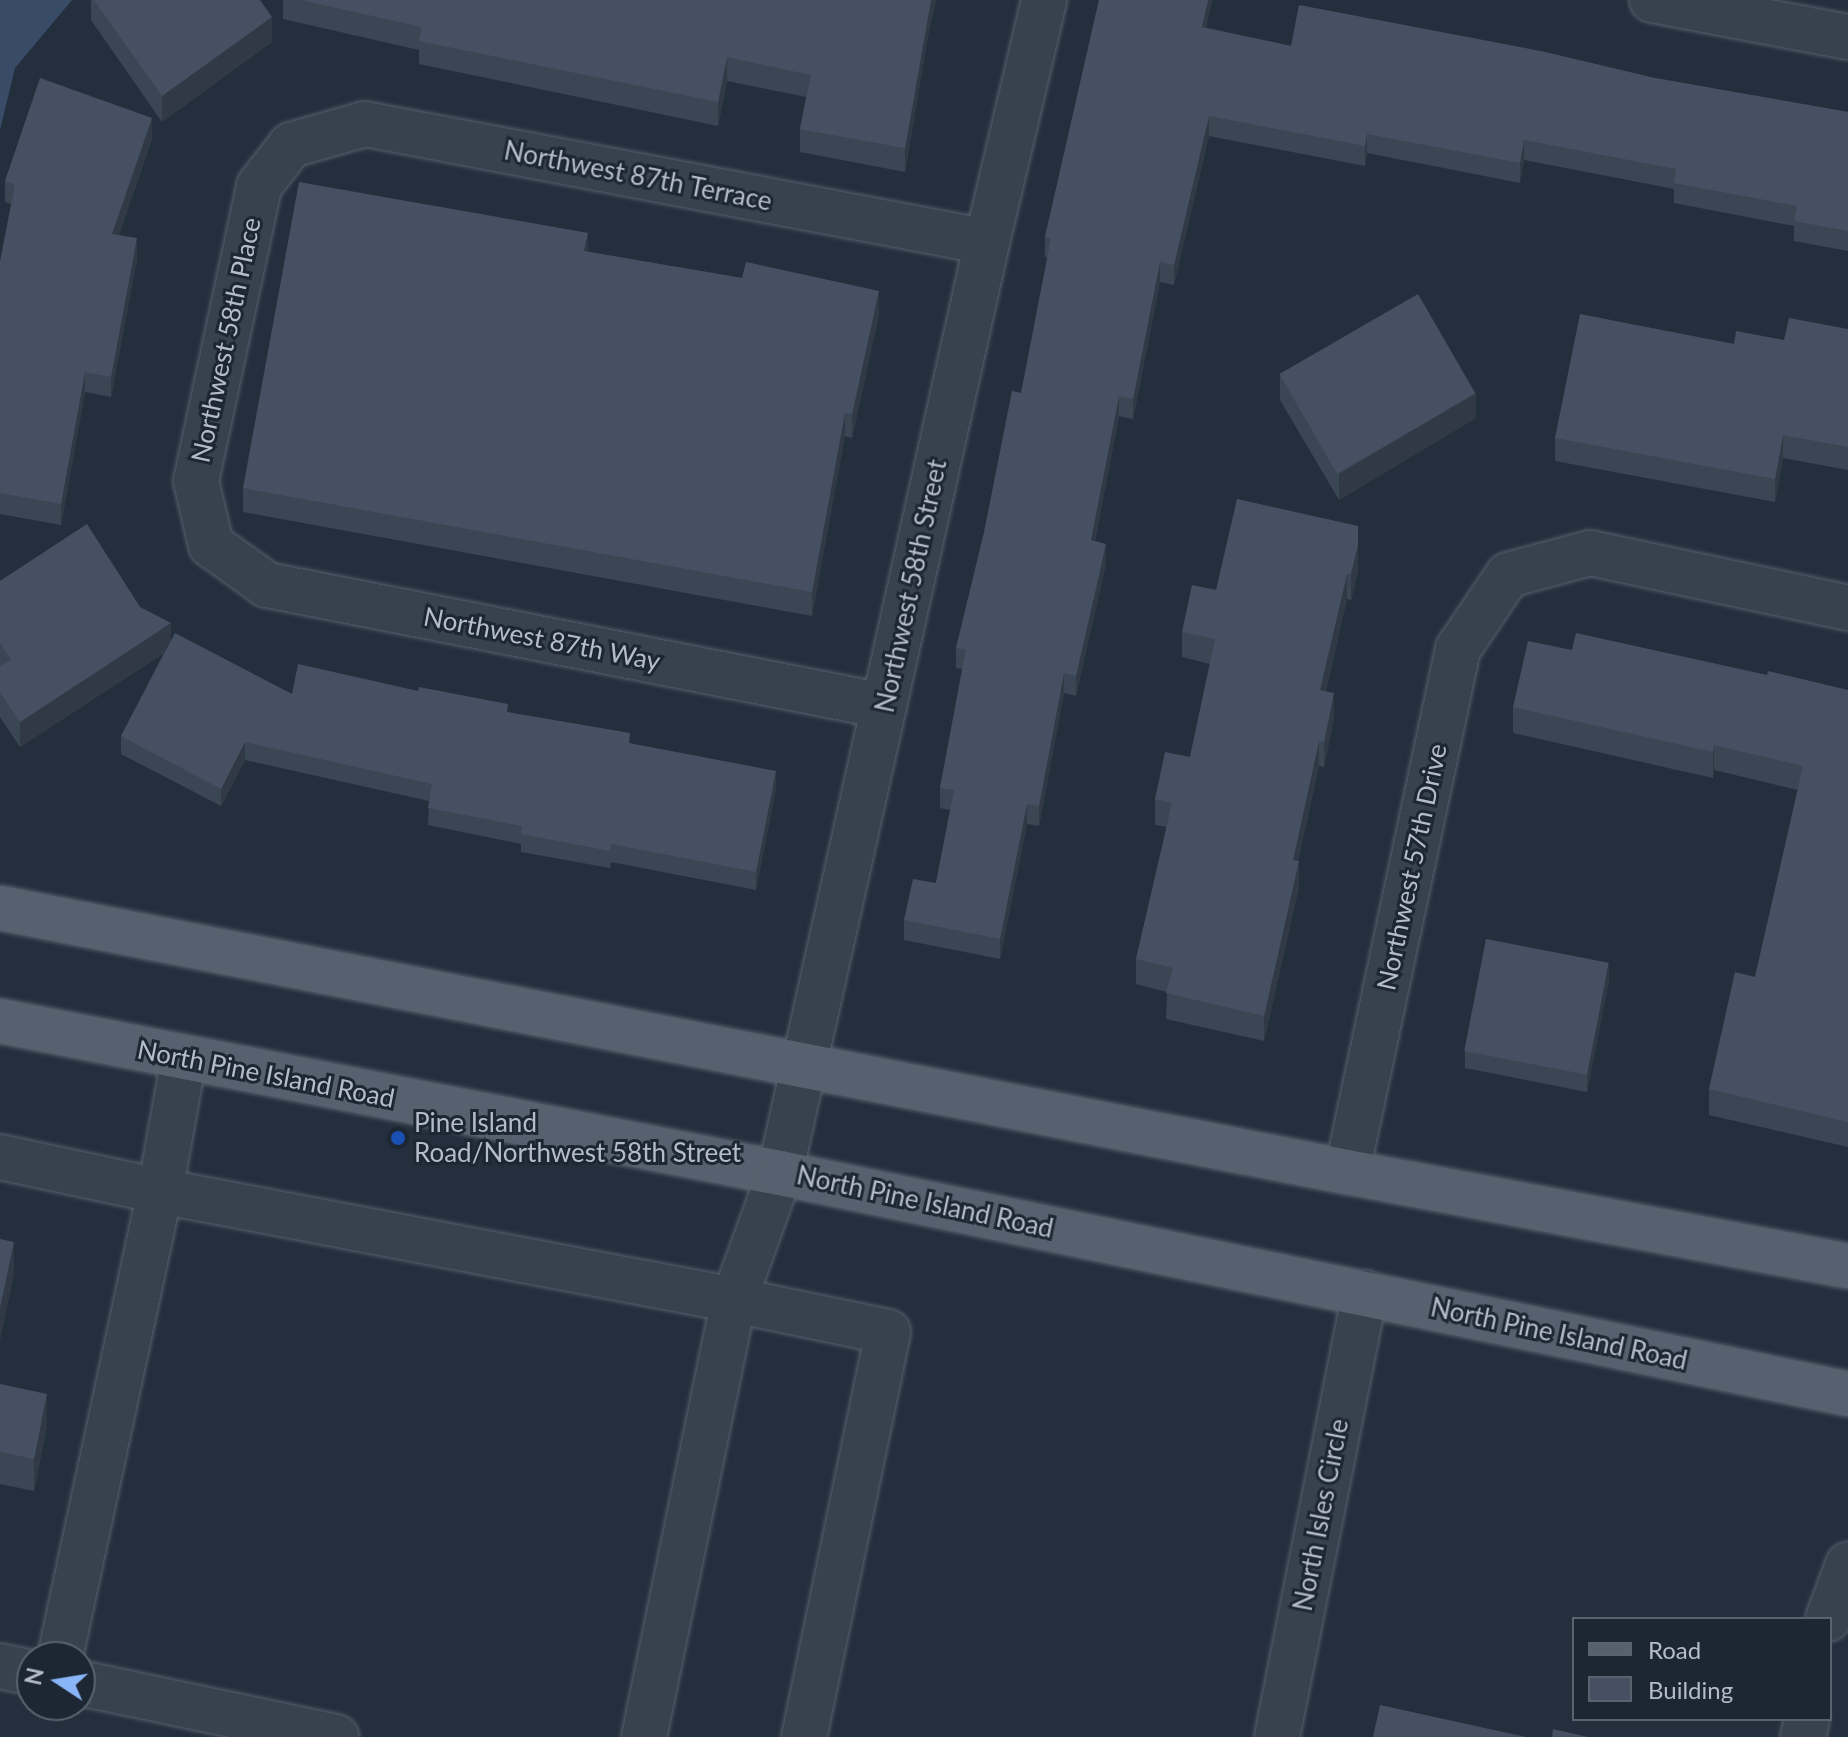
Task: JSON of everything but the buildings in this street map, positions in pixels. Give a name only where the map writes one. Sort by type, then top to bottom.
[{"type":"main road","points":[[0,908],[1347,1172],[1848,1266]]},
{"type":"main road","name":"North Pine Island Road","points":[[0,1021],[780,1173],[1848,1394]]},
{"type":"street","name":"Northwest 58th Street","points":[[644,1737],[734,1300],[780,1173],[987,242],[1044,0]]},
{"type":"street","points":[[1652,0],[1848,37]]},
{"type":"street","name":"Northwest 87th Terrace","points":[[291,145],[365,124],[987,242]]},
{"type":"street","name":"Northwest 58th Place","points":[[211,545],[196,481],[259,186],[291,145]]},
{"type":"street","name":"Northwest 87th Way","points":[[211,545],[267,585],[884,706]]},
{"type":"street","name":"Northwest 57th Drive","points":[[1347,1172],[1458,649],[1508,575],[1590,553],[1848,608]]},
{"type":"street","points":[[63,1641],[160,1191],[184,1058]]},
{"type":"street","points":[[0,1157],[160,1191],[888,1332],[804,1737]]},
{"type":"street","name":"North Isles Circle","points":[[1277,1737],[1365,1293]]},
{"type":"street","points":[[1829,1617],[1848,1565]]},
{"type":"street","points":[[96,1686],[336,1737]]},
{"type":"water","points":[[0,0],[72,0],[15,68],[0,130]]},
{"type":"place","name":"Pine Island Road/Northwest 58th Street","points":[[398,1138]]}]
